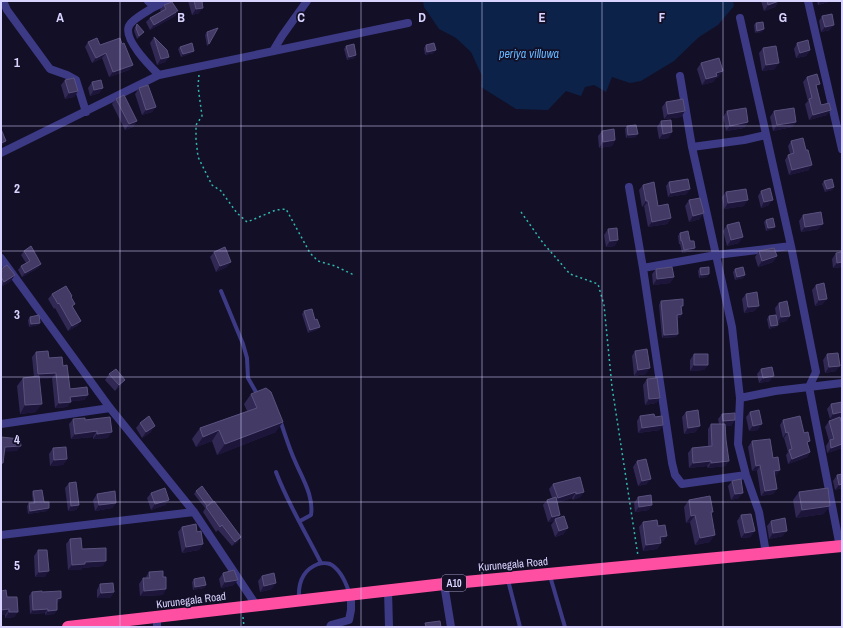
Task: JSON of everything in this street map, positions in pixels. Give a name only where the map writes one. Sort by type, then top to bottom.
[{"type":"highway","name":"Kurunegala Road","points":[[68,627],[157,622],[256,605],[388,590],[841,546]]},
{"type":"street","points":[[3,1],[13,19],[50,69],[76,80],[86,112]]},
{"type":"street","points":[[159,75],[148,64],[128,36],[129,26],[151,4],[167,1]]},
{"type":"street","points":[[274,51],[282,36],[307,1]]},
{"type":"street","points":[[808,1],[842,149]]},
{"type":"street","points":[[740,18],[791,246],[816,372],[809,387],[841,546]]},
{"type":"street","points":[[1,153],[159,75],[408,23]]},
{"type":"street","points":[[680,76],[692,147],[732,327],[740,398],[738,444],[746,475],[759,512],[766,553]]},
{"type":"street","points":[[692,147],[744,140],[766,135]]},
{"type":"street","points":[[628,188],[643,268],[672,463],[675,474],[682,484],[746,475]]},
{"type":"street","points":[[643,268],[716,255],[791,246]]},
{"type":"street","points":[[1,258],[110,408],[194,512],[256,605]]},
{"type":"street","points":[[740,398],[775,391],[842,383]]},
{"type":"street","points":[[1,424],[110,408]]},
{"type":"street","points":[[1,535],[194,512]]},
{"type":"street","points":[[444,584],[450,627]]},
{"type":"street","points":[[388,590],[389,627]]},
{"type":"street","points":[[330,627],[331,625],[349,620],[351,595]]},
{"type":"lane","points":[[221,291],[243,344],[247,358],[248,378],[256,392],[263,397]]},
{"type":"lane","points":[[277,413],[294,460],[310,494],[312,508],[311,515],[300,521]]},
{"type":"lane","points":[[276,472],[286,495],[321,563]]},
{"type":"lane","points":[[299,600],[298,592],[300,581],[304,574],[311,567],[321,563],[330,564],[339,572],[351,595]]},
{"type":"lane","points":[[549,574],[566,627]]},
{"type":"lane","points":[[508,578],[520,627]]},
{"type":"path","points":[[206,65],[198,75],[202,116],[196,125],[196,139],[198,157],[212,185],[222,191],[237,213],[247,222],[276,210],[286,208],[310,253],[318,261],[335,266],[354,275]]},
{"type":"path","points":[[521,212],[543,244],[570,274],[598,284],[604,305],[612,387],[639,566]]},
{"type":"water","name":"periya villuwa","points":[[423,1],[733,1],[734,6],[718,25],[699,37],[674,61],[641,81],[630,83],[612,77],[606,92],[594,85],[585,87],[581,96],[566,91],[548,110],[516,109],[481,87],[482,76],[471,52],[456,38],[439,29],[424,7]]},
{"type":"building","points":[[194,1],[204,1],[202,2],[203,8],[196,9]]},
{"type":"building","points":[[767,1],[779,1],[768,5]]},
{"type":"building","points":[[172,2],[178,11],[154,25],[150,18],[166,9],[164,5]]},
{"type":"building","points":[[832,14],[834,25],[825,27],[822,16]]},
{"type":"building","points":[[763,22],[764,29],[757,31],[756,23]]},
{"type":"building","points":[[137,24],[144,32],[139,36],[136,28]]},
{"type":"building","points":[[218,28],[209,44],[207,32]]},
{"type":"building","points":[[154,37],[167,50],[169,57],[161,59]]},
{"type":"building","points":[[97,38],[100,45],[120,38],[122,44],[124,43],[133,65],[113,72],[106,53],[96,58],[88,42]]},
{"type":"building","points":[[808,40],[810,50],[800,53],[797,43]]},
{"type":"building","points":[[192,43],[194,51],[183,54],[180,47]]},
{"type":"building","points":[[434,43],[436,50],[427,52],[426,45]]},
{"type":"building","points":[[354,44],[356,55],[349,57],[346,46]]},
{"type":"building","points":[[776,46],[779,63],[766,65],[763,48]]},
{"type":"building","points":[[719,58],[723,71],[716,73],[717,76],[706,79],[701,63]]},
{"type":"building","points":[[817,74],[820,84],[816,85],[821,105],[829,103],[831,110],[813,115],[809,99],[812,98],[807,77]]},
{"type":"building","points":[[74,78],[78,91],[69,93],[65,80]]},
{"type":"building","points":[[101,80],[103,88],[94,90],[92,82]]},
{"type":"building","points":[[148,85],[156,107],[146,110],[139,88]]},
{"type":"building","points":[[124,95],[137,121],[129,124],[116,99]]},
{"type":"building","points":[[683,99],[685,111],[668,114],[666,102]]},
{"type":"building","points":[[746,108],[748,122],[730,126],[727,111]]},
{"type":"building","points":[[794,108],[796,122],[777,125],[774,111]]},
{"type":"building","points":[[671,120],[672,132],[663,134],[661,121]]},
{"type":"building","points":[[636,125],[638,134],[628,135],[627,126]]},
{"type":"building","points":[[1,129],[6,141],[1,143]]},
{"type":"building","points":[[614,129],[615,140],[603,142],[602,131]]},
{"type":"building","points":[[803,138],[812,165],[792,170],[788,155],[794,153],[791,141]]},
{"type":"building","points":[[688,179],[690,189],[671,193],[669,182]]},
{"type":"building","points":[[832,179],[834,187],[827,189],[824,181]]},
{"type":"building","points":[[654,182],[658,206],[668,204],[671,218],[652,222],[643,185]]},
{"type":"building","points":[[770,188],[773,200],[764,202],[761,191]]},
{"type":"building","points":[[746,189],[748,200],[728,203],[726,192]]},
{"type":"building","points":[[700,198],[704,213],[693,216],[689,200]]},
{"type":"building","points":[[821,212],[823,224],[805,227],[803,215]]},
{"type":"building","points":[[773,218],[775,227],[768,228],[766,220]]},
{"type":"building","points":[[739,222],[743,237],[731,240],[727,225]]},
{"type":"building","points":[[617,228],[618,240],[610,241],[608,229]]},
{"type":"building","points":[[688,231],[690,241],[694,241],[695,248],[684,250],[680,233]]},
{"type":"building","points":[[31,246],[41,264],[25,273],[21,266],[30,261],[24,251]]},
{"type":"building","points":[[225,247],[231,262],[220,266],[214,252]]},
{"type":"building","points":[[774,248],[777,256],[762,261],[759,251]]},
{"type":"building","points":[[842,252],[842,262],[837,263],[836,253]]},
{"type":"building","points":[[7,265],[15,275],[4,282],[1,277],[1,269]]},
{"type":"building","points":[[672,267],[674,277],[657,279],[656,269]]},
{"type":"building","points":[[709,267],[709,274],[701,275],[700,268]]},
{"type":"building","points":[[743,267],[745,275],[737,277],[735,269]]},
{"type":"building","points":[[824,283],[827,299],[819,300],[816,285]]},
{"type":"building","points":[[66,286],[75,304],[72,306],[81,321],[72,326],[52,294]]},
{"type":"building","points":[[757,292],[759,306],[748,307],[746,294]]},
{"type":"building","points":[[683,299],[683,306],[681,306],[682,314],[677,315],[678,334],[664,335],[661,301]]},
{"type":"building","points":[[787,301],[790,316],[781,317],[779,303]]},
{"type":"building","points":[[312,309],[315,320],[317,319],[320,327],[310,330],[304,311]]},
{"type":"building","points":[[39,315],[40,323],[31,324],[30,317]]},
{"type":"building","points":[[776,315],[778,325],[771,326],[769,316]]},
{"type":"building","points":[[647,349],[650,368],[638,370],[635,351]]},
{"type":"building","points":[[48,351],[49,358],[62,357],[63,366],[67,365],[70,389],[87,387],[88,395],[70,397],[71,402],[59,403],[56,373],[38,374],[36,352]]},
{"type":"building","points":[[838,353],[840,366],[829,367],[827,354]]},
{"type":"building","points":[[694,354],[708,354],[708,365],[694,365]]},
{"type":"building","points":[[772,367],[774,376],[763,378],[761,369]]},
{"type":"building","points":[[116,369],[125,380],[119,385],[109,374]]},
{"type":"building","points":[[39,376],[42,404],[25,405],[23,378]]},
{"type":"building","points":[[657,378],[660,398],[649,399],[647,379]]},
{"type":"building","points":[[266,388],[271,392],[283,422],[225,444],[219,430],[203,437],[200,428],[257,408],[251,394]]},
{"type":"building","points":[[842,402],[842,412],[833,414],[831,404]]},
{"type":"building","points":[[698,410],[700,426],[688,428],[686,412]]},
{"type":"building","points":[[759,410],[762,424],[753,426],[750,412]]},
{"type":"building","points":[[735,413],[735,420],[723,421],[722,414]]},
{"type":"building","points":[[654,414],[655,417],[662,416],[663,425],[642,428],[640,416]]},
{"type":"building","points":[[149,416],[155,426],[146,432],[140,423]]},
{"type":"building","points":[[800,416],[804,433],[808,432],[810,441],[807,442],[810,452],[792,459],[789,450],[792,449],[788,432],[786,433],[783,420]]},
{"type":"building","points":[[110,417],[112,432],[97,434],[97,431],[75,434],[73,419],[85,418],[85,420]]},
{"type":"building","points":[[840,417],[842,424],[842,444],[831,448],[830,440],[834,439],[829,421]]},
{"type":"building","points":[[711,424],[725,424],[729,461],[693,463],[692,448],[712,446]]},
{"type":"building","points":[[1,437],[20,439],[21,446],[5,447],[3,463],[1,463]]},
{"type":"building","points":[[770,439],[773,458],[778,457],[780,470],[774,471],[777,489],[765,491],[760,465],[756,466],[752,441]]},
{"type":"building","points":[[66,447],[67,459],[54,460],[53,448]]},
{"type":"building","points":[[646,459],[651,479],[642,481],[637,461]]},
{"type":"building","points":[[842,474],[842,484],[839,485],[837,475]]},
{"type":"building","points":[[580,477],[584,492],[576,494],[576,492],[558,498],[553,484]]},
{"type":"building","points":[[741,479],[743,493],[735,494],[732,481]]},
{"type":"building","points":[[76,482],[79,505],[71,506],[69,483]]},
{"type":"building","points":[[202,486],[213,501],[207,506],[196,491]]},
{"type":"building","points":[[165,488],[169,500],[155,504],[151,493]]},
{"type":"building","points":[[828,488],[830,506],[802,510],[799,492]]},
{"type":"building","points":[[42,490],[44,502],[49,502],[49,508],[30,511],[29,503],[35,503],[33,491]]},
{"type":"building","points":[[115,491],[116,503],[99,505],[97,494]]},
{"type":"building","points":[[651,495],[652,505],[639,507],[638,497]]},
{"type":"building","points":[[710,496],[715,535],[700,538],[695,515],[691,516],[689,500]]},
{"type":"building","points":[[556,497],[560,515],[552,517],[547,500]]},
{"type":"building","points":[[214,501],[241,537],[235,542],[222,525],[220,527],[206,507]]},
{"type":"building","points":[[751,514],[755,531],[745,533],[741,515]]},
{"type":"building","points":[[564,516],[568,528],[559,531],[555,519]]},
{"type":"building","points":[[785,518],[787,531],[773,533],[771,521]]},
{"type":"building","points":[[657,520],[658,526],[665,525],[667,536],[660,537],[661,543],[646,545],[643,522]]},
{"type":"building","points":[[196,524],[197,532],[201,531],[203,544],[186,547],[182,527]]},
{"type":"building","points":[[81,538],[82,549],[106,548],[106,561],[85,562],[85,564],[72,565],[70,539]]},
{"type":"building","points":[[38,550],[47,550],[49,571],[39,572]]},
{"type":"building","points":[[234,570],[238,580],[225,582],[223,573]]},
{"type":"building","points":[[163,571],[163,577],[166,577],[166,589],[144,591],[143,578],[150,578],[149,572]]},
{"type":"building","points":[[274,573],[276,583],[264,586],[262,576]]},
{"type":"building","points":[[204,577],[206,585],[195,587],[194,579]]},
{"type":"building","points":[[113,583],[114,592],[101,593],[100,584]]},
{"type":"building","points":[[6,590],[7,597],[17,597],[18,612],[9,612],[9,609],[1,610],[1,591]]},
{"type":"building","points":[[61,591],[61,598],[57,599],[57,610],[33,610],[32,592]]},
{"type":"building","points":[[440,621],[441,627],[426,627],[425,623]]}]
